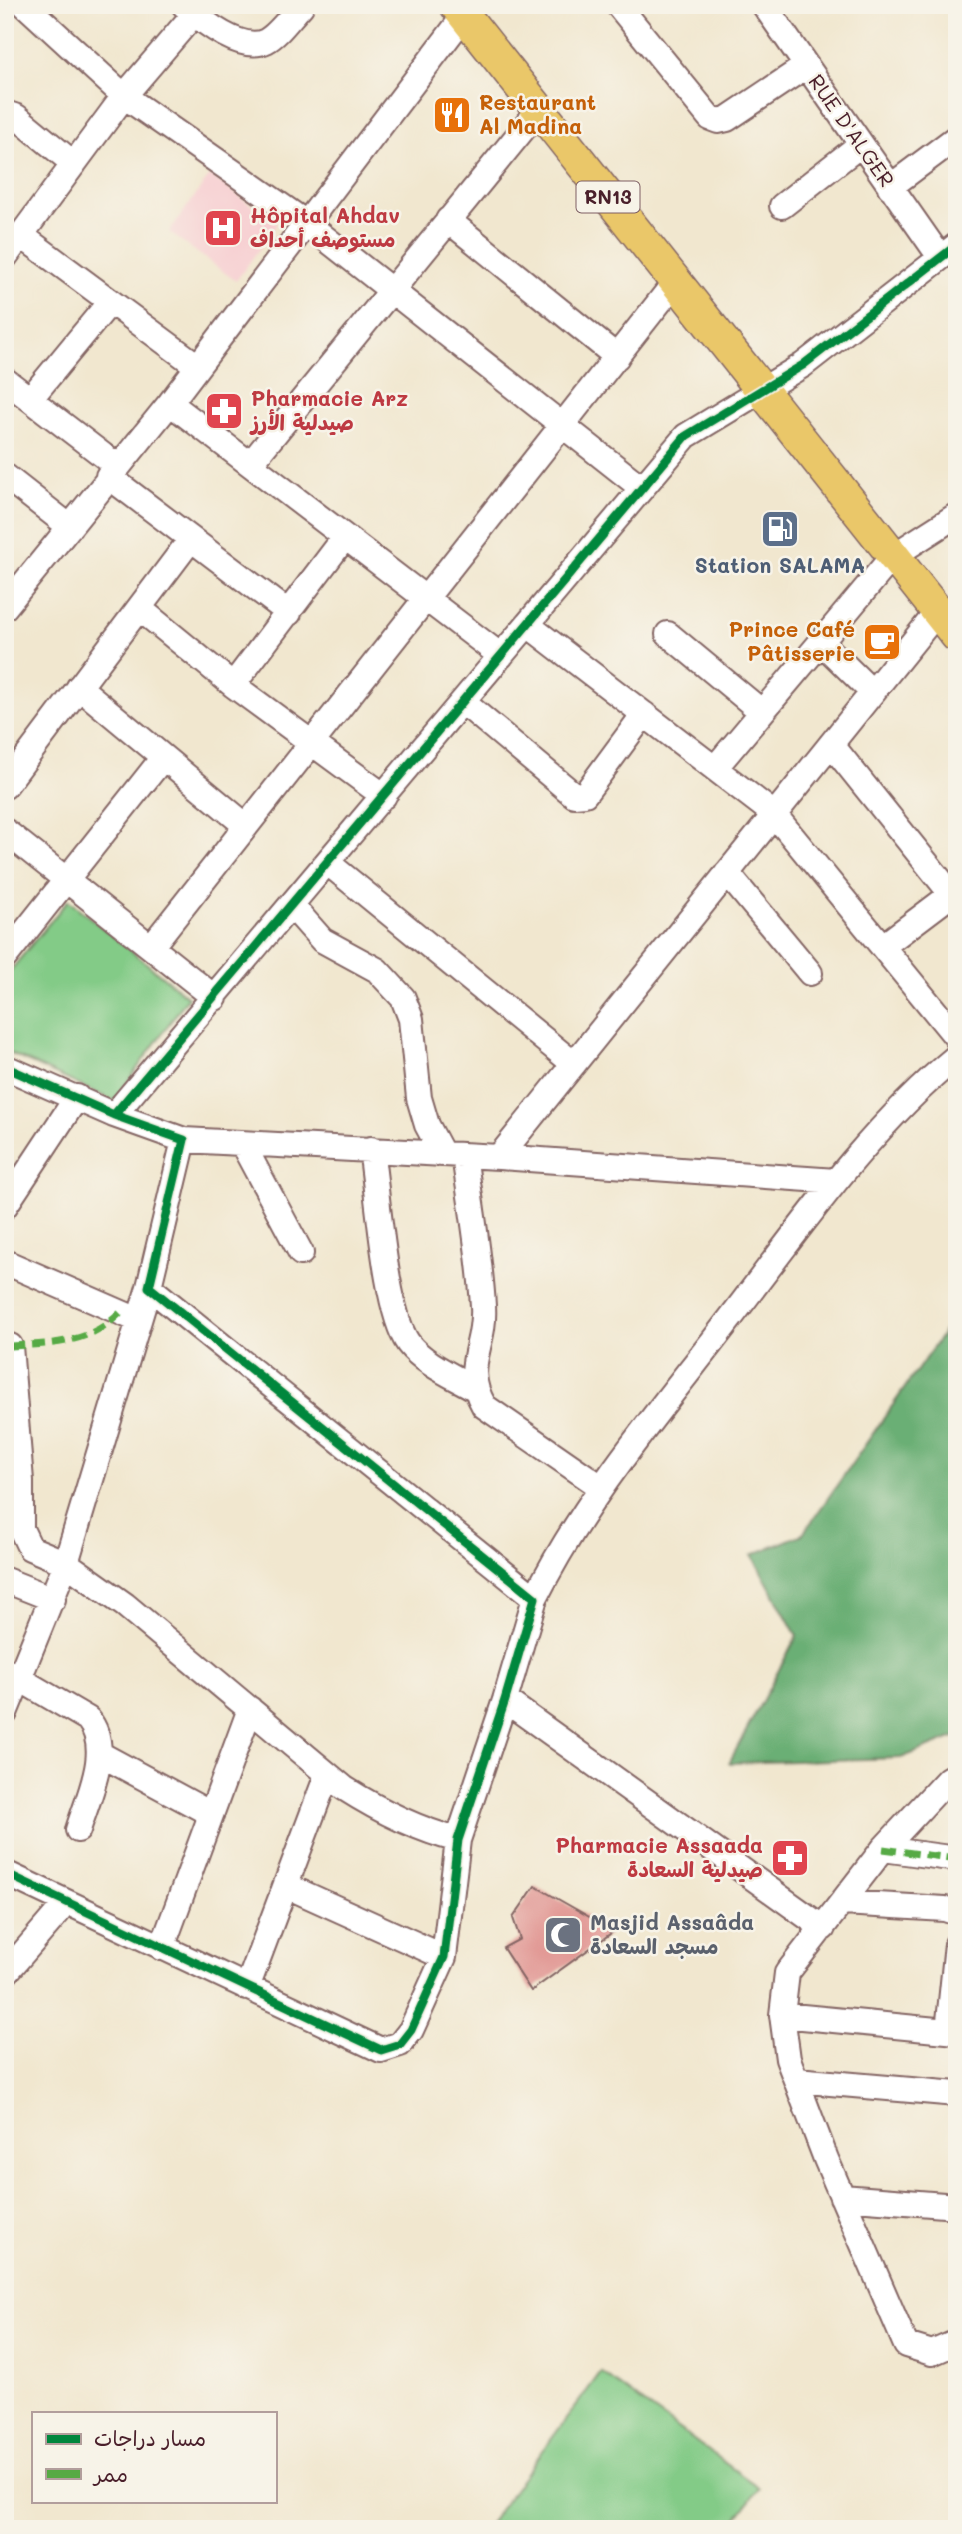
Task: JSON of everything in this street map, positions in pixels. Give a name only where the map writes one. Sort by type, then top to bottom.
[{"type":"main road","name":"RN13","points":[[460,11],[676,281],[759,391],[947,624]]},
{"type":"street","points":[[25,5],[124,96],[306,223],[642,488]]},
{"type":"street","points":[[618,5],[710,118],[718,121],[727,119],[806,66]]},
{"type":"street","name":"RUE D'ALGER","points":[[764,5],[890,187],[948,251]]},
{"type":"street","points":[[5,257],[189,10],[242,43],[256,44],[268,40],[301,6]]},
{"type":"street","points":[[5,607],[170,402],[306,223],[460,11]]},
{"type":"street","points":[[251,463],[538,111]]},
{"type":"street","points":[[5,113],[17,117],[74,164]]},
{"type":"street","points":[[890,187],[957,137]]},
{"type":"street","points":[[782,206],[860,145]]},
{"type":"street","points":[[449,220],[617,357]]},
{"type":"street","points":[[22,236],[196,365]]},
{"type":"street","points":[[114,1115],[686,436],[803,365],[948,251]]},
{"type":"street","points":[[151,947],[676,281]]},
{"type":"street","points":[[30,399],[110,302]]},
{"type":"street","points":[[5,380],[191,539],[289,613]]},
{"type":"street","points":[[170,402],[501,656]]},
{"type":"street","points":[[5,476],[70,527]]},
{"type":"street","points":[[715,768],[892,556],[957,515]]},
{"type":"street","points":[[233,685],[345,537]]},
{"type":"street","points":[[5,786],[191,539]]},
{"type":"street","points":[[139,608],[233,685],[384,796]]},
{"type":"street","points":[[499,1157],[872,692],[947,624]]},
{"type":"street","points":[[528,625],[774,814],[957,1038]]},
{"type":"street","points":[[668,635],[762,712]]},
{"type":"street","points":[[821,642],[872,692]]},
{"type":"street","points":[[79,687],[162,759],[245,825]]},
{"type":"street","points":[[463,702],[573,795],[579,797],[585,794],[644,714]]},
{"type":"street","points":[[831,744],[954,897],[883,946]]},
{"type":"street","points":[[5,957],[68,881],[162,759]]},
{"type":"street","points":[[5,831],[215,998]]},
{"type":"street","points":[[328,863],[574,1063]]},
{"type":"street","points":[[727,873],[810,973]]},
{"type":"street","points":[[292,906],[323,940],[377,970],[403,998],[411,1019],[419,1098],[427,1125],[453,1154],[484,1309],[474,1362],[474,1388],[484,1406],[601,1487]]},
{"type":"street","points":[[5,1873],[382,2050],[400,2044],[411,2030],[444,1957],[458,1840],[505,1700],[535,1598],[563,1542],[601,1487],[836,1181],[922,1084],[957,1056]]},
{"type":"street","points":[[5,1067],[114,1115],[184,1140],[453,1154],[836,1181]]},
{"type":"street","points":[[5,1206],[77,1097]]},
{"type":"street","points":[[5,1713],[13,1674],[53,1599],[66,1563],[149,1287],[184,1140]]},
{"type":"street","points":[[242,1143],[301,1253]]},
{"type":"street","points":[[371,1149],[394,1313],[408,1343],[426,1360],[474,1388]]},
{"type":"street","points":[[5,1262],[138,1320]]},
{"type":"street","points":[[149,1287],[535,1598]]},
{"type":"street","points":[[5,1347],[10,1346],[13,1478],[21,1529],[27,1544],[66,1563],[125,1605],[327,1775],[374,1808],[428,1832],[458,1840]]},
{"type":"street","points":[[5,1580],[53,1599]]},
{"type":"street","points":[[13,1674],[88,1719],[100,1742],[100,1754],[78,1830]]},
{"type":"street","points":[[505,1700],[823,1928]]},
{"type":"street","points":[[162,1948],[250,1709]]},
{"type":"street","points":[[100,1754],[211,1814]]},
{"type":"street","points":[[957,1774],[948,1779],[883,1849],[787,1973],[782,2015],[788,2059],[842,2197],[905,2345],[932,2353],[957,2342]]},
{"type":"street","points":[[247,1988],[327,1775]]},
{"type":"street","points":[[883,1849],[957,1859]]},
{"type":"street","points":[[287,1886],[444,1957]]},
{"type":"street","points":[[5,1974],[66,1903]]},
{"type":"street","points":[[842,1903],[945,1909],[957,1913]]},
{"type":"street","points":[[782,2015],[953,2032],[957,1944]]},
{"type":"street","points":[[796,2080],[957,2094]]},
{"type":"street","points":[[842,2197],[957,2206]]},
{"type":"shaded area","name":"Hôpital Ahdav مستوصف أحداف","points":[[210,175],[277,224],[236,281],[169,232]]},
{"type":"green space","points":[[68,900],[188,997],[114,1101],[5,1051],[5,977]]},
{"type":"green space","points":[[957,1313],[957,1736],[901,1758],[729,1763],[797,1636],[752,1555],[803,1534]]},
{"type":"green space","points":[[601,2372],[759,2488],[729,2529],[485,2529]]},
{"type":"building","name":"Masjid Assaâda مسجد السعادة","points":[[535,1886],[614,1931],[531,1991],[503,1948],[520,1939],[513,1918]]},
{"type":"marked path","points":[[10,1346],[55,1343],[82,1337],[96,1331],[120,1313]]},
{"type":"marked path","points":[[883,1849],[957,1859]]},
{"type":"cycle path","points":[[114,1115],[686,436],[803,365],[957,245]]},
{"type":"cycle path","points":[[5,1067],[114,1115],[184,1140],[149,1287],[535,1598],[505,1700],[458,1840],[444,1957],[411,2030],[400,2044],[381,2050],[5,1873]]},
{"type":"place","name":"Restaurant Al Madina","points":[[452,115]]},
{"type":"place","name":"Hôpital Ahdav مستوصف أحداف","points":[[223,228]]},
{"type":"place","name":"Pharmacie Arz صيدلية الأرز","points":[[224,411]]},
{"type":"place","name":"Station SALAMA","points":[[780,529]]},
{"type":"place","name":"Prince Café Pâtisserie","points":[[882,642]]},
{"type":"place","name":"Pharmacie Assaada صيدلية السعادة","points":[[790,1858]]},
{"type":"place","name":"Masjid Assaâda مسجد السعادة","points":[[563,1935]]}]
